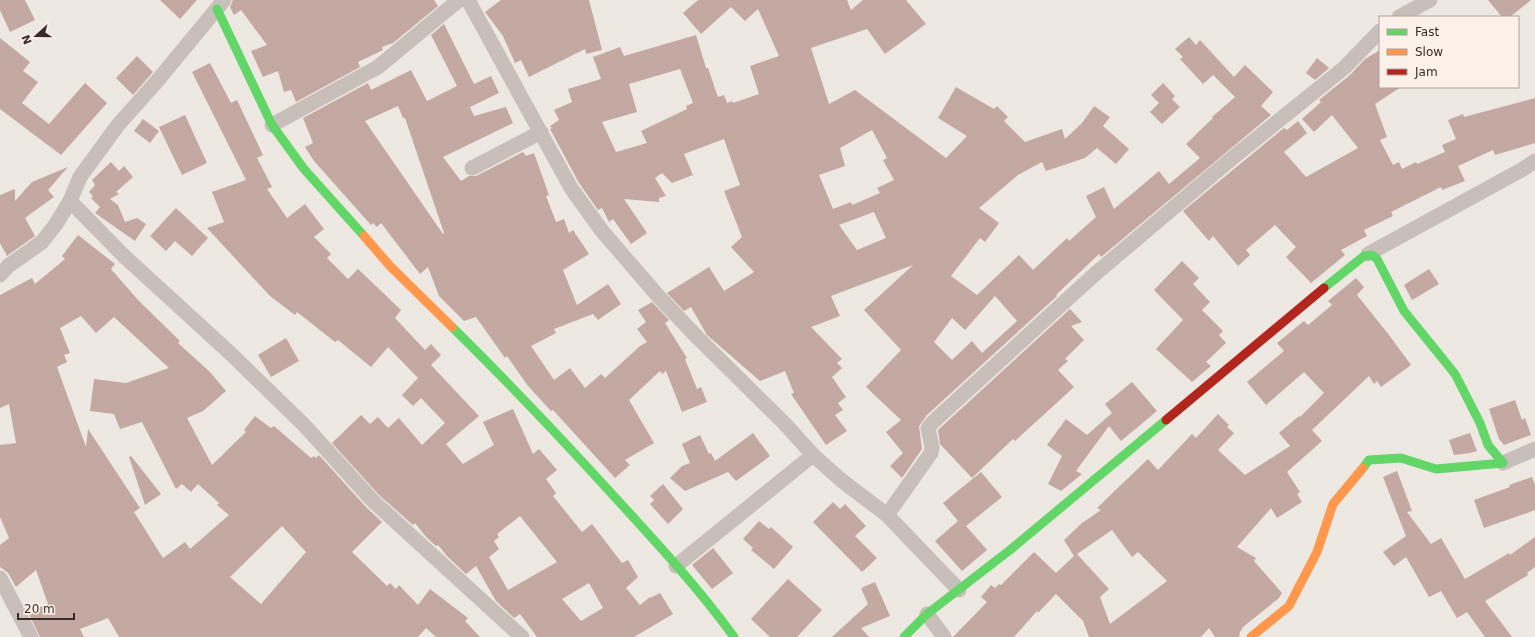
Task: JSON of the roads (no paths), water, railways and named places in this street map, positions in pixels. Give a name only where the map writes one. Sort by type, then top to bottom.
[{"type":"street","points":[[272,125],[378,67],[459,0]]},
{"type":"street","points":[[468,0],[571,188],[602,231],[659,297],[785,424],[813,455],[841,480],[887,514],[959,590]]},
{"type":"street","points":[[1401,16],[1430,0]]},
{"type":"street","points":[[0,275],[8,266],[42,242],[56,224],[70,201],[80,177],[118,125],[158,80],[220,4],[272,125],[304,169],[326,192],[390,266],[474,348],[593,473],[676,566],[721,619],[734,637]]},
{"type":"street","points":[[887,514],[931,453],[932,448],[928,428],[933,422],[1095,274],[1230,160],[1344,68],[1379,32]]},
{"type":"street","points":[[472,168],[541,132]]},
{"type":"street","points":[[904,637],[927,614],[1022,540],[1352,265],[1368,254],[1535,161]]},
{"type":"street","points":[[70,201],[125,257],[230,353],[305,426],[372,500],[522,637]]},
{"type":"street","points":[[1368,254],[1377,259],[1404,311],[1455,374],[1480,423],[1488,445],[1503,463]]},
{"type":"street","points":[[1250,637],[1289,606],[1317,552],[1333,504],[1369,460],[1401,458],[1436,469],[1503,463],[1535,449]]},
{"type":"street","points":[[676,566],[813,455]]},
{"type":"street","points":[[0,578],[31,637]]},
{"type":"street","points":[[927,614],[944,637]]}]
